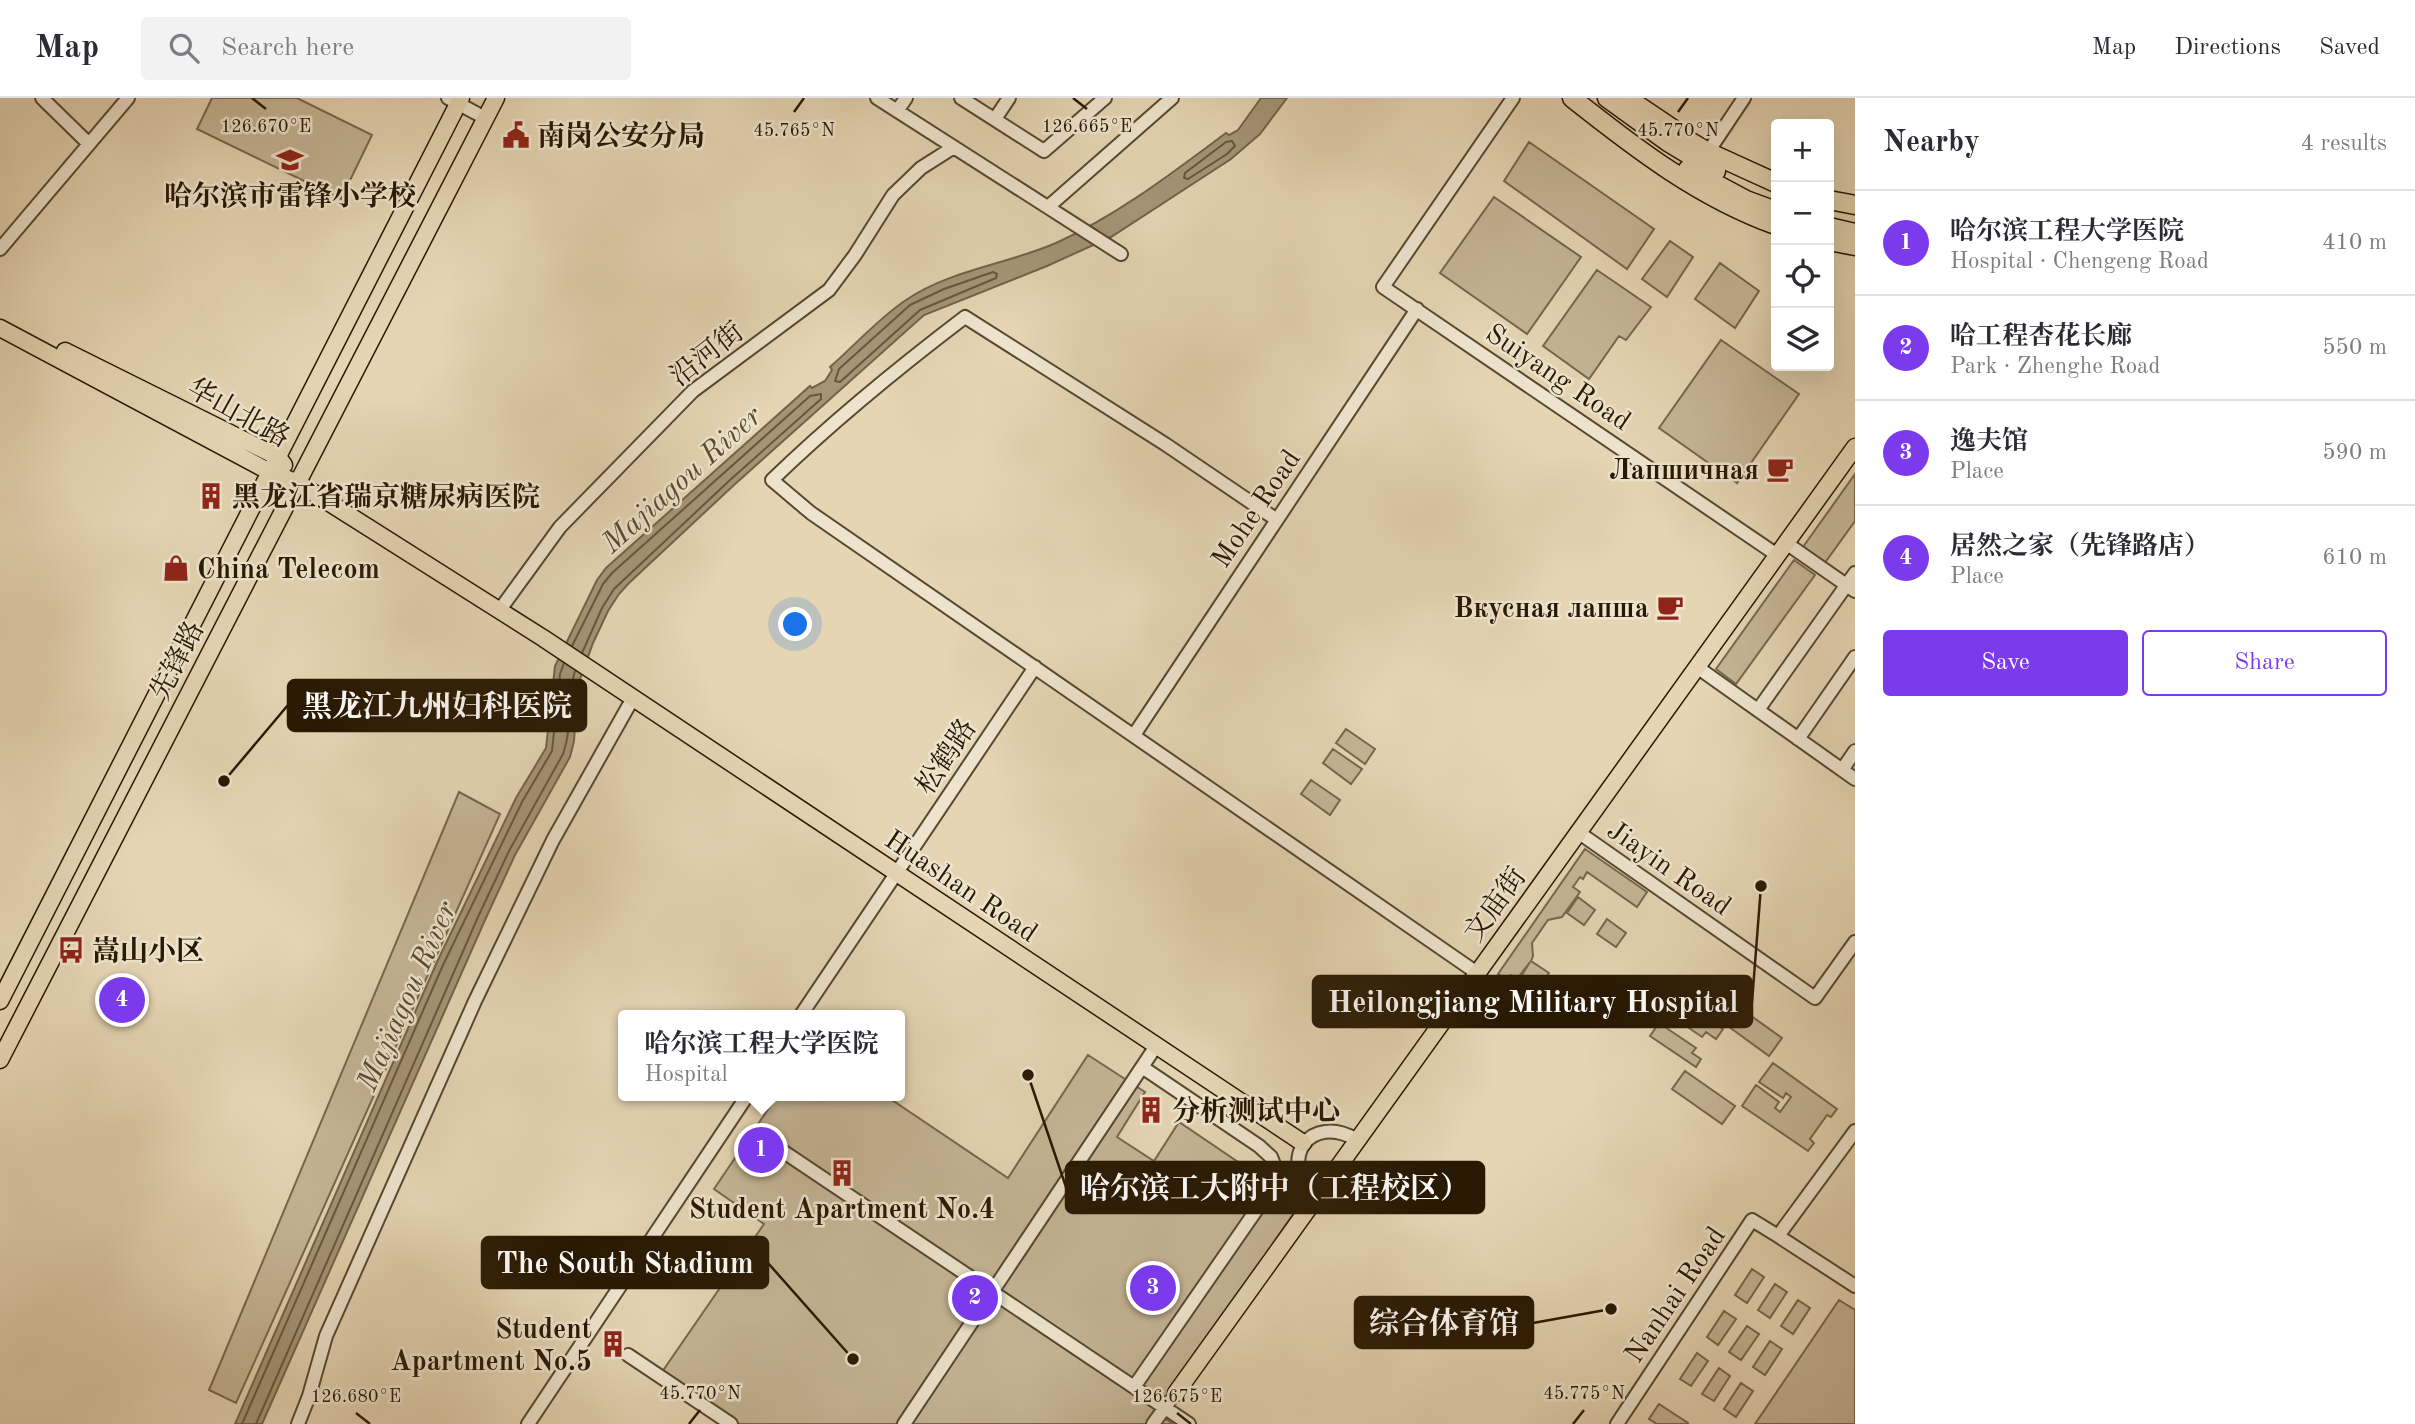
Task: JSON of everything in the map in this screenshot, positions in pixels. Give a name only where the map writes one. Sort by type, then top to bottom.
[{"type":"highway","points":[[1558,98],[1691,185],[1725,204],[1771,223]]},
{"type":"highway","points":[[1574,98],[1619,135],[1691,185]]},
{"type":"highway","points":[[1574,98],[1707,180],[1771,209]]},
{"type":"highway","points":[[1607,98],[1700,162],[1771,198]]},
{"type":"highway","points":[[1615,98],[1709,152],[1774,182]]},
{"type":"highway","points":[[1638,101],[1709,152]]},
{"type":"highway","points":[[1834,201],[1855,205]]},
{"type":"highway","points":[[1834,218],[1855,222]]},
{"type":"highway","points":[[1834,228],[1855,233]]},
{"type":"highway","points":[[1834,242],[1855,246]]},
{"type":"main road","name":"先锋路","points":[[0,1060],[496,98]]},
{"type":"main road","name":"先锋路","points":[[0,1001],[299,418],[457,99]]},
{"type":"main road","name":"华山北路","points":[[0,318],[278,457],[298,483]]},
{"type":"main road","name":"华山北路","points":[[0,328],[270,472],[298,483]]},
{"type":"main road","name":"文庙街","points":[[1176,1393],[1855,447]]},
{"type":"main road","name":"Huashan Road","points":[[298,483],[542,638],[1303,1143]]},
{"type":"street","points":[[42,98],[89,144]]},
{"type":"street","points":[[0,248],[128,98]]},
{"type":"street","points":[[877,98],[1116,251]]},
{"type":"street","points":[[897,111],[906,98]]},
{"type":"street","points":[[961,98],[1044,151],[1105,98]]},
{"type":"street","points":[[995,119],[1009,98]]},
{"type":"street","points":[[1048,207],[1172,98]]},
{"type":"street","name":"Suiyang Road","points":[[1513,98],[1383,287],[1782,549],[1851,588]]},
{"type":"street","points":[[1709,152],[1744,98]]},
{"type":"street","points":[[457,99],[485,118]]},
{"type":"street","name":"沿河街","points":[[499,611],[559,527],[693,391],[829,290],[893,195],[921,168],[954,147]]},
{"type":"street","name":"Mohe Road","points":[[1134,735],[1417,309]]},
{"type":"street","points":[[1277,520],[1165,444],[965,317],[824,430],[772,480],[811,513],[1477,974]]},
{"type":"street","points":[[1758,710],[1851,588],[1855,573]]},
{"type":"street","points":[[1798,738],[1855,657]]},
{"type":"street","name":"松鹤路","points":[[804,1010],[1035,667]]},
{"type":"street","points":[[1697,667],[1855,779]]},
{"type":"street","points":[[298,1424],[326,1336],[475,1001],[553,840],[633,698]]},
{"type":"street","points":[[1842,770],[1855,751]]},
{"type":"street","name":"Jiayin Road","points":[[1578,832],[1815,999],[1855,942]]},
{"type":"street","points":[[904,1424],[1156,1046]]},
{"type":"street","points":[[1135,1387],[1278,1175],[1271,1157],[1259,1146],[1142,1067]]},
{"type":"street","points":[[528,1424],[744,1101]]},
{"type":"street","points":[[1316,1197],[1301,1179],[1297,1162],[1303,1143],[1314,1135],[1330,1130],[1346,1133],[1357,1140]]},
{"type":"street","points":[[1855,1131],[1778,1236],[1855,1286]]},
{"type":"street","points":[[781,1150],[1189,1424]]},
{"type":"street","name":"Nanhai Road","points":[[1617,1424],[1752,1220],[1778,1236]]},
{"type":"street","points":[[628,1355],[731,1424]]},
{"type":"street","points":[[1153,1424],[1176,1393]]},
{"type":"shaded area","points":[[212,98],[297,98],[372,135],[341,199],[197,129]]},
{"type":"shaded area","points":[[1529,142],[1654,229],[1627,269],[1504,181]]},
{"type":"shaded area","points":[[1494,197],[1581,257],[1527,334],[1440,273]]},
{"type":"shaded area","points":[[1670,241],[1693,257],[1667,297],[1642,279]]},
{"type":"shaded area","points":[[1720,263],[1759,291],[1735,328],[1695,299]]},
{"type":"shaded area","points":[[1597,270],[1651,307],[1626,340],[1619,336],[1589,379],[1543,346]]},
{"type":"shaded area","points":[[1721,340],[1799,394],[1737,483],[1659,428]]},
{"type":"shaded area","points":[[1855,474],[1855,521],[1824,564],[1803,547]]},
{"type":"shaded area","points":[[1794,560],[1815,575],[1736,684],[1716,669]]},
{"type":"shaded area","points":[[1346,729],[1375,749],[1365,764],[1336,743]]},
{"type":"shaded area","points":[[1333,749],[1362,769],[1351,784],[1323,763]]},
{"type":"shaded area","points":[[1311,780],[1340,800],[1330,815],[1301,794]]},
{"type":"shaded area","points":[[459,792],[500,814],[236,1403],[209,1390]]},
{"type":"shaded area","points":[[1585,849],[1647,892],[1637,907],[1587,872],[1573,887],[1580,892],[1562,917],[1548,920],[1532,943],[1531,961],[1549,973],[1539,988],[1522,975],[1530,962],[1517,979],[1511,975],[1507,979],[1498,974]]},
{"type":"shaded area","points":[[1578,897],[1595,910],[1584,925],[1567,913]]},
{"type":"shaded area","points":[[1607,919],[1626,933],[1616,947],[1597,934]]},
{"type":"shaded area","points":[[1563,983],[1583,997],[1573,1011],[1552,997]]},
{"type":"shaded area","points":[[1677,997],[1723,1029],[1716,1039],[1706,1032],[1702,1037],[1666,1012]]},
{"type":"shaded area","points":[[1733,1003],[1782,1038],[1769,1056],[1721,1021]]},
{"type":"shaded area","points":[[1659,1023],[1696,1048],[1692,1053],[1701,1059],[1696,1067],[1650,1036]]},
{"type":"shaded area","points":[[1088,1055],[1145,1092],[1117,1137],[1154,1161],[1179,1122],[1300,1204],[1157,1413],[1173,1424],[738,1424],[662,1372],[764,1224],[714,1189],[774,1101],[893,1101],[1008,1178]]},
{"type":"shaded area","points":[[1773,1063],[1837,1109],[1831,1117],[1827,1115],[1810,1139],[1814,1143],[1808,1151],[1742,1106],[1756,1085],[1779,1102],[1775,1108],[1780,1112],[1791,1097],[1786,1093],[1783,1098],[1759,1082]]},
{"type":"shaded area","points":[[1685,1071],[1735,1106],[1722,1124],[1672,1089]]},
{"type":"shaded area","points":[[1752,1269],[1764,1277],[1747,1303],[1735,1295]]},
{"type":"shaded area","points":[[1775,1284],[1787,1292],[1770,1318],[1758,1310]]},
{"type":"shaded area","points":[[1798,1300],[1810,1308],[1793,1334],[1781,1326]]},
{"type":"shaded area","points":[[1839,1300],[1855,1310],[1855,1424],[1755,1424]]},
{"type":"shaded area","points":[[1724,1311],[1736,1319],[1718,1345],[1707,1337]]},
{"type":"shaded area","points":[[1747,1326],[1759,1334],[1741,1360],[1729,1352]]},
{"type":"shaded area","points":[[1770,1341],[1782,1349],[1765,1375],[1753,1367]]},
{"type":"shaded area","points":[[1697,1353],[1708,1361],[1691,1386],[1680,1379]]},
{"type":"shaded area","points":[[1719,1368],[1730,1376],[1714,1401],[1702,1394]]},
{"type":"shaded area","points":[[1741,1383],[1753,1391],[1736,1417],[1724,1409]]},
{"type":"shaded area","points":[[1659,1404],[1688,1423],[1657,1424],[1649,1419]]},
{"type":"water","points":[[1261,98],[1287,98],[1260,134],[1231,159],[1111,237],[1047,266],[924,315],[734,485],[619,594],[593,643],[578,685],[574,741],[570,757],[515,855],[262,1424],[235,1424],[437,962],[516,798],[546,748],[555,666],[597,580],[606,568],[810,386],[812,388],[825,381],[832,370],[830,367],[896,307],[941,281],[1038,250],[1101,220],[1226,133],[1229,135],[1238,130]]},
{"type":"place","name":"南岗公安分局","points":[[516,135]]},
{"type":"place","name":"哈尔滨市雷锋小学校","points":[[290,160]]},
{"type":"place","name":"Лапшичная","points":[[1780,469]]},
{"type":"place","name":"黑龙江省瑞京糖尿病医院","points":[[211,496]]},
{"type":"place","name":"China Telecom","points":[[176,568]]},
{"type":"place","name":"Вкусная лапша","points":[[1670,607]]},
{"type":"place","name":"黑龙江九州妇科医院","points":[[224,781]]},
{"type":"place","name":"Heilongjiang Military Hospital","points":[[1761,886]]},
{"type":"place","name":"嵩山小区","points":[[71,950]]},
{"type":"place","name":"居然之家（先锋路店）","points":[[122,1000]]},
{"type":"place","name":"哈尔滨工大附中（工程校区）","points":[[1028,1075]]},
{"type":"place","name":"分析测试中心","points":[[1151,1110]]},
{"type":"place","name":"哈尔滨工程大学医院","points":[[761,1150]]},
{"type":"place","name":"Student Apartment No.4","points":[[842,1173]]},
{"type":"place","name":"逸夫馆","points":[[1153,1288]]},
{"type":"place","name":"哈工程杏花长廊","points":[[975,1298]]},
{"type":"place","name":"综合体育馆","points":[[1611,1309]]},
{"type":"place","name":"Student Apartment No.5","points":[[613,1344]]},
{"type":"place","name":"The South Stadium","points":[[853,1359]]},
{"type":"water label","name":"Majiagou River","points":[[681,479]]},
{"type":"water label","name":"Majiagou River","points":[[406,996]]}]
